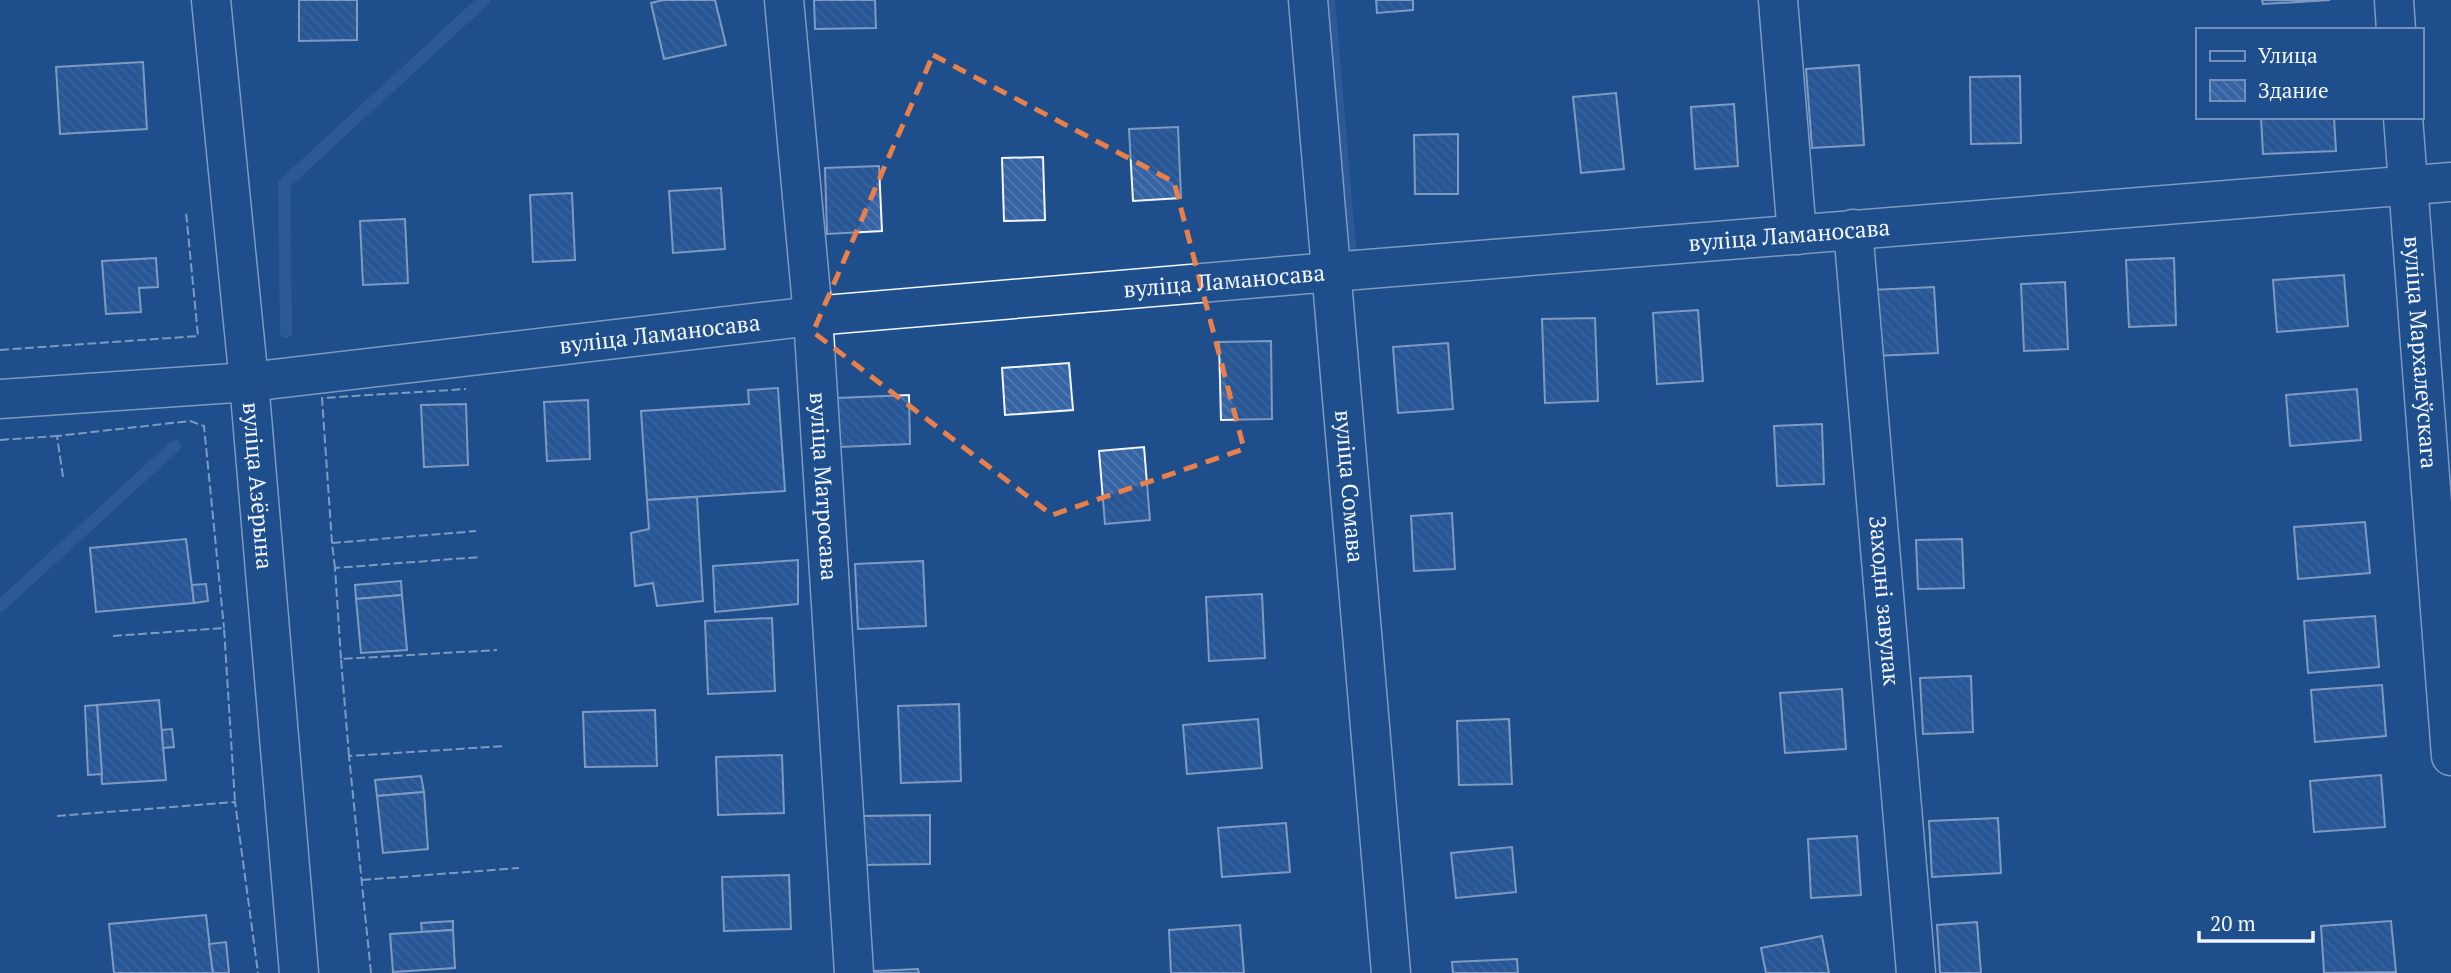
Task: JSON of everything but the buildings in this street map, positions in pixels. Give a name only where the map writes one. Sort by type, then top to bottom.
[{"type":"street","name":"вуліца Азёрына","points":[[211,0],[249,382],[299,973]]},
{"type":"street","name":"вуліца Матросава","points":[[784,0],[813,316],[854,973]]},
{"type":"street","name":"вуліца Сомава","points":[[1308,0],[1391,973]]},
{"type":"street","points":[[1778,0],[1797,235]]},
{"type":"street","points":[[2394,0],[2396,28]]},
{"type":"street","name":"вуліца Мархалеўскага","points":[[2403,119],[2451,756]]},
{"type":"street","name":"вуліца Ламаносава","points":[[0,399],[249,382],[813,316],[2451,182]]},
{"type":"street","name":"Заходні завулак","points":[[1853,229],[1916,973]]},
{"type":"highlighted area","points":[[933,55],[1174,182],[1244,449],[1052,515],[813,332]]},
{"type":"waterway","points":[[286,332],[284,184],[484,0]]},
{"type":"waterway","points":[[1329,0],[1350,248]]},
{"type":"waterway","points":[[0,606],[175,446]]},
{"type":"fence","points":[[0,350],[198,336],[186,212]]},
{"type":"fence","points":[[332,543],[322,398],[466,389]]},
{"type":"fence","points":[[63,477],[57,436],[190,421],[204,426],[224,628]]},
{"type":"fence","points":[[0,440],[57,436]]},
{"type":"fence","points":[[335,568],[332,543],[476,531]]},
{"type":"fence","points":[[341,659],[335,568],[480,557]]},
{"type":"fence","points":[[113,636],[224,628],[235,802]]},
{"type":"fence","points":[[349,756],[341,659],[497,650]]},
{"type":"fence","points":[[371,973],[349,756],[505,746]]},
{"type":"fence","points":[[57,816],[235,802],[258,973]]},
{"type":"fence","points":[[362,880],[519,868]]}]
